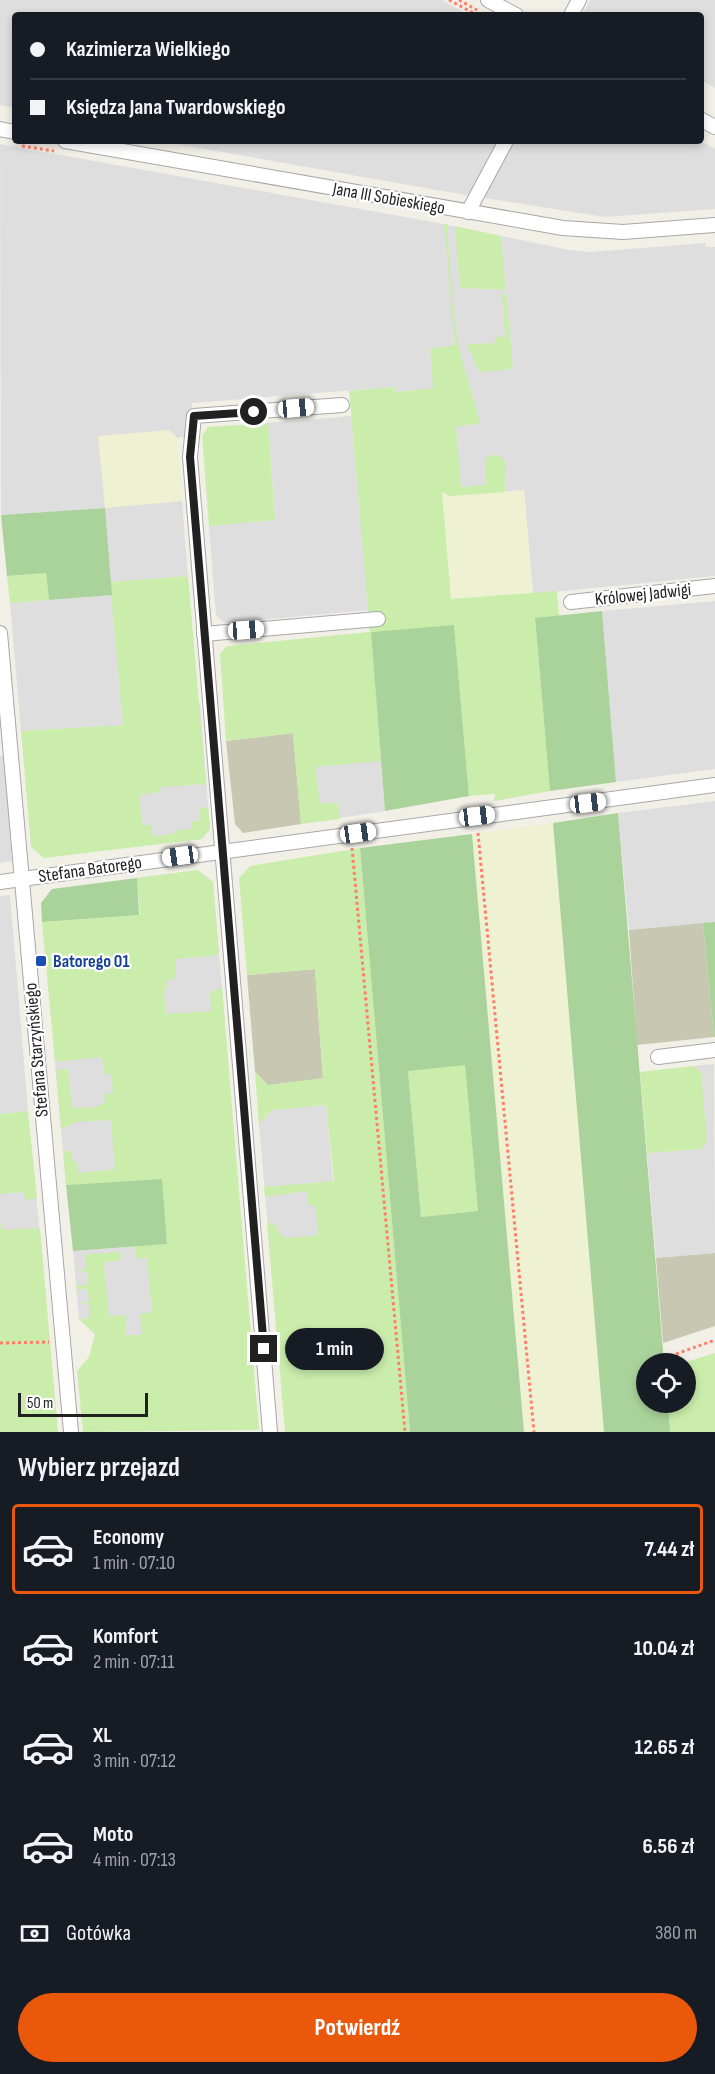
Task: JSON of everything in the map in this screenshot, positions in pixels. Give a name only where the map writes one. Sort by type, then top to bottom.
[{"type":"street","points":[[489,0],[511,12]]},
{"type":"street","name":"Jana III Sobieskiego","points":[[82,144],[468,212],[590,231],[623,232],[715,225]]},
{"type":"street","points":[[468,212],[504,144]]},
{"type":"street","points":[[270,1432],[190,457],[194,416],[342,405]]},
{"type":"street","name":"Królowej Jadwigi","points":[[571,602],[715,586]]},
{"type":"street","points":[[204,634],[378,619]]},
{"type":"street","name":"Stefana Starzyńskiego","points":[[0,633],[20,879],[71,1432]]},
{"type":"street","name":"Stefana Batorego","points":[[0,882],[222,850],[654,795],[715,785]]},
{"type":"street","points":[[658,1057],[715,1050]]},
{"type":"path","points":[[449,0],[471,12]]},
{"type":"path","points":[[459,0],[481,12]]},
{"type":"path","points":[[477,816],[534,1432]]},
{"type":"path","points":[[350,834],[405,1432]]},
{"type":"path","points":[[679,1353],[715,1340]]},
{"type":"path","points":[[0,1343],[30,1343]]},
{"type":"shaded area","points":[[0,0],[442,0],[464,12],[12,12],[12,108],[0,105]]},
{"type":"shaded area","points":[[590,0],[715,0],[715,88],[704,82],[704,12],[584,12]]},
{"type":"shaded area","points":[[704,143],[715,149],[715,209],[605,217],[484,198],[513,144]]},
{"type":"shaded area","points":[[0,144],[444,224],[569,250],[591,252],[705,243],[706,247],[715,247],[715,576],[533,594],[524,490],[450,496],[432,389],[396,392],[395,387],[192,403],[188,436],[177,438],[169,430],[105,507],[182,501],[188,576],[110,582],[104,508],[1,515]]},
{"type":"shaded area","points":[[176,144],[498,144],[471,196]]},
{"type":"shaded area","points":[[351,416],[369,610],[225,623],[216,616],[209,526],[275,520],[268,423]]},
{"type":"shaded area","points":[[169,430],[177,438],[182,501],[105,508],[98,436]]},
{"type":"shaded area","points":[[524,490],[533,594],[451,599],[442,491],[450,496]]},
{"type":"shaded area","points":[[112,595],[122,708],[200,703],[210,829],[202,839],[133,846],[124,725],[21,731],[10,603]]},
{"type":"shaded area","points":[[715,601],[715,769],[616,782],[602,611]]},
{"type":"shaded area","points":[[371,632],[385,811],[301,824],[286,641]]},
{"type":"shaded area","points":[[293,733],[301,824],[243,833],[235,824],[226,741]]},
{"type":"shaded area","points":[[0,756],[5,756],[12,861],[0,863]]},
{"type":"shaded area","points":[[715,801],[715,922],[629,930],[618,813]]},
{"type":"shaded area","points":[[553,823],[604,1432],[524,1432],[472,834]]},
{"type":"shaded area","points":[[198,870],[213,882],[225,1024],[149,1030],[137,878]]},
{"type":"shaded area","points":[[10,895],[28,1111],[0,1114],[0,896]]},
{"type":"shaded area","points":[[703,923],[714,1037],[637,1045],[629,930]]},
{"type":"shaded area","points":[[315,969],[323,1079],[268,1085],[255,1072],[247,975]]},
{"type":"shaded area","points":[[150,1046],[162,1179],[66,1185],[54,1053]]},
{"type":"shaded area","points":[[714,1064],[715,1253],[656,1258],[647,1153],[701,1149],[701,1072],[693,1066]]},
{"type":"shaded area","points":[[326,1105],[340,1257],[271,1262],[259,1125],[271,1110]]},
{"type":"shaded area","points":[[35,1184],[42,1256],[0,1259],[0,1187]]},
{"type":"shaded area","points":[[167,1244],[175,1336],[95,1334],[79,1319],[73,1251]]},
{"type":"shaded area","points":[[715,1253],[715,1326],[663,1343],[656,1258]]},
{"type":"green space","points":[[444,224],[447,224],[458,342],[480,424],[456,426],[461,487],[486,485],[485,458],[496,454],[506,461],[505,492],[450,496],[442,492],[451,599],[557,591],[559,616],[535,619],[550,791],[494,801],[495,794],[469,796],[454,626],[371,632],[381,761],[315,767],[320,803],[338,803],[340,819],[301,824],[293,733],[226,741],[220,654],[227,646],[370,632],[349,391],[395,387],[396,392],[433,388],[430,349],[455,345]]},
{"type":"green space","points":[[455,226],[501,236],[506,290],[460,288]]},
{"type":"green space","points":[[506,293],[513,369],[479,372],[467,344],[495,343],[495,337],[505,337],[502,294]]},
{"type":"green space","points":[[268,423],[275,520],[209,526],[202,436],[208,427]]},
{"type":"green space","points":[[105,508],[112,595],[49,600],[46,573],[7,576],[1,515]]},
{"type":"green space","points":[[46,573],[49,600],[10,603],[7,576]]},
{"type":"green space","points":[[188,576],[206,784],[160,787],[160,792],[139,795],[142,825],[151,825],[153,836],[191,829],[191,822],[200,820],[199,808],[208,807],[210,829],[202,839],[44,858],[31,847],[21,731],[123,725],[110,582]]},
{"type":"green space","points":[[602,611],[616,782],[550,791],[535,618]]},
{"type":"green space","points":[[454,625],[469,796],[385,811],[371,632]]},
{"type":"green space","points":[[618,813],[663,1353],[636,1353],[636,1413],[669,1413],[670,1432],[604,1432],[553,823]]},
{"type":"green space","points":[[472,834],[524,1432],[410,1432],[360,848]],"holes":[[[465,1065],[478,1211],[421,1217],[408,1071]]]},
{"type":"green space","points":[[360,848],[410,1432],[285,1432],[267,1223],[274,1223],[281,1235],[286,1238],[318,1235],[316,1206],[308,1205],[307,1191],[265,1197],[264,1187],[334,1181],[326,1105],[271,1110],[259,1125],[255,1072],[268,1085],[323,1078],[315,969],[247,975],[239,878],[250,866]]},
{"type":"green space","points":[[198,870],[213,882],[219,955],[176,959],[176,976],[173,980],[166,980],[167,989],[164,989],[166,1014],[211,1011],[210,992],[222,987],[259,1430],[83,1432],[77,1371],[89,1357],[95,1334],[79,1319],[90,1318],[89,1304],[77,1303],[89,1302],[88,1289],[76,1289],[76,1286],[87,1285],[87,1272],[75,1271],[86,1269],[86,1254],[120,1252],[121,1260],[104,1263],[109,1316],[126,1315],[125,1335],[142,1335],[140,1314],[152,1312],[147,1258],[136,1258],[134,1246],[167,1244],[161,1179],[66,1185],[63,1151],[71,1151],[73,1162],[77,1162],[78,1173],[115,1169],[111,1120],[77,1122],[61,1129],[56,1070],[68,1069],[72,1108],[96,1107],[105,1102],[104,1095],[113,1093],[111,1074],[104,1074],[102,1057],[55,1062],[42,922],[140,915],[137,878]]},
{"type":"green space","points":[[137,878],[139,915],[42,922],[41,903],[52,889]]},
{"type":"green space","points":[[715,922],[715,1037],[714,1037],[703,923]]},
{"type":"green space","points":[[465,1064],[478,1211],[421,1217],[408,1070]]},
{"type":"green space","points":[[693,1066],[701,1072],[707,1141],[701,1149],[647,1153],[640,1072]]},
{"type":"green space","points":[[28,1111],[37,1198],[25,1200],[24,1192],[0,1194],[0,1114]]},
{"type":"green space","points":[[162,1179],[167,1244],[73,1251],[66,1185]]},
{"type":"green space","points":[[0,1223],[3,1230],[40,1228],[58,1432],[0,1432]]},
{"type":"green space","points":[[715,1353],[715,1432],[670,1432],[669,1413],[696,1413],[696,1359]]},
{"type":"place","name":"Batorego 01","points":[[41,961]]},
{"type":"route","points":[[254,412],[194,416],[190,457],[264,1349]]}]
